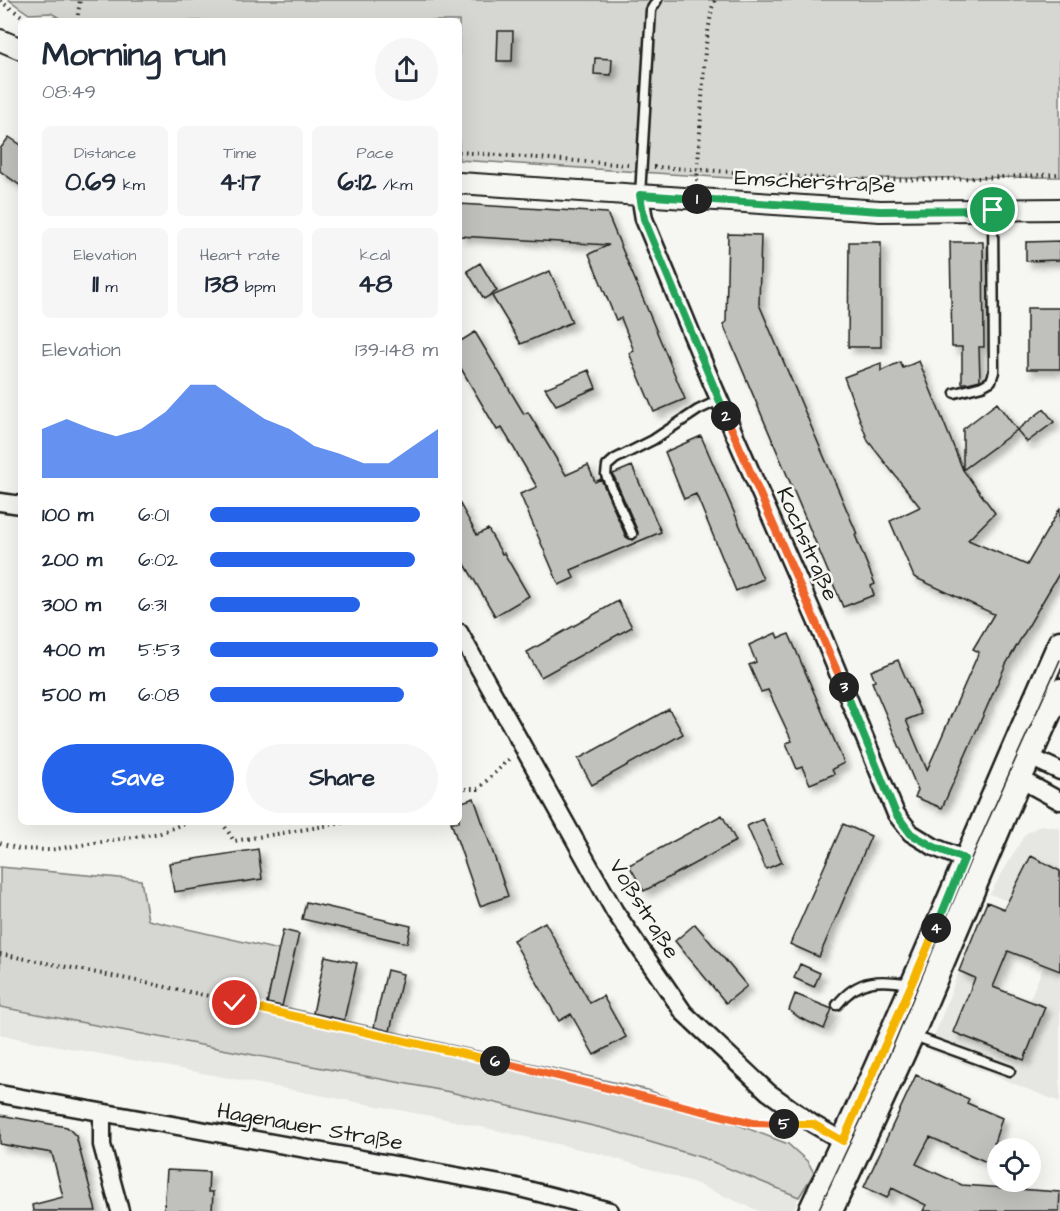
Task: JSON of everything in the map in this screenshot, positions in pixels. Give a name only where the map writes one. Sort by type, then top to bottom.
[{"type":"main road","points":[[1019,765],[1060,642]]},
{"type":"main road","points":[[810,1211],[851,1145],[903,1032],[974,863],[1019,765],[1060,690]]},
{"type":"main road","points":[[831,1211],[851,1145]]},
{"type":"street","points":[[0,40],[18,48]]},
{"type":"street","name":"Emscherstraße","points":[[462,183],[880,211],[1060,209]]},
{"type":"street","name":"Kochstraße","points":[[640,195],[644,219],[719,400],[822,634],[896,814],[911,834],[934,847],[974,863]]},
{"type":"street","points":[[0,502],[18,505]]},
{"type":"street","name":"Voßstraße","points":[[462,637],[615,912],[684,1012],[768,1092],[813,1124],[851,1145]]},
{"type":"street","points":[[1019,765],[1060,771]]},
{"type":"street","points":[[1019,765],[1060,801]]},
{"type":"street","name":"Hagenauer Straße","points":[[0,1094],[512,1186],[610,1211]]},
{"type":"street","points":[[102,1113],[102,1145],[120,1211]]},
{"type":"lane","points":[[640,195],[651,10],[657,0]]},
{"type":"lane","points":[[955,393],[982,386],[991,381],[994,372],[993,210]]},
{"type":"lane","points":[[632,534],[606,475],[607,466],[615,459],[653,440],[698,410],[719,400]]},
{"type":"lane","points":[[837,1005],[847,993],[861,985],[877,981],[890,980],[922,988]]},
{"type":"lane","points":[[903,1032],[1010,1071]]},
{"type":"path","points":[[77,18],[80,0]]},
{"type":"path","points":[[696,199],[705,50],[712,8],[716,0]]},
{"type":"path","points":[[0,1],[25,18]]},
{"type":"path","points":[[462,152],[846,179],[962,179],[1060,174]]},
{"type":"path","points":[[462,789],[478,789],[522,746]]},
{"type":"path","points":[[0,843],[19,849],[49,850],[160,833],[180,825]]},
{"type":"path","points":[[224,825],[234,841],[331,825]]},
{"type":"path","points":[[0,954],[99,973],[397,1039],[753,1123],[813,1124]]},
{"type":"shaded area","points":[[9,0],[1060,0],[1060,177],[745,179],[462,160],[462,18],[51,18],[58,17],[51,13],[29,14]]},
{"type":"shaded area","points":[[1041,825],[1060,828],[1060,923],[990,894],[1025,834]]},
{"type":"shaded area","points":[[0,867],[141,880],[148,920],[279,950],[267,1003],[648,1090],[788,1144],[808,1162],[814,1173],[799,1197],[703,1158],[610,1130],[450,1092],[0,1007]]},
{"type":"shaded area","points":[[1044,965],[1060,971],[1060,1102],[929,1050],[959,971],[1029,1001]]},
{"type":"shaded area","points":[[0,1007],[450,1092],[610,1130],[703,1158],[799,1197],[793,1211],[759,1211],[692,1182],[601,1154],[441,1118],[0,1035]]},
{"type":"building","points":[[498,31],[513,31],[512,61],[497,61]]},
{"type":"building","points":[[595,58],[612,59],[611,75],[594,74]]},
{"type":"building","points":[[9,137],[18,143],[18,184],[0,171],[0,149]]},
{"type":"building","points":[[462,204],[607,213],[685,399],[654,412],[629,353],[634,351],[621,318],[616,320],[589,254],[609,245],[462,236]]},
{"type":"building","points":[[728,234],[761,235],[759,304],[857,534],[855,535],[875,584],[871,586],[874,595],[843,607],[723,324],[726,322]]},
{"type":"building","points":[[1060,241],[1060,260],[1026,261],[1026,242]]},
{"type":"building","points":[[849,242],[881,242],[881,347],[848,347]]},
{"type":"building","points":[[950,242],[983,242],[984,347],[979,347],[980,380],[968,383],[962,383],[962,347],[952,347]]},
{"type":"building","points":[[480,263],[497,291],[484,299],[467,271]]},
{"type":"building","points":[[550,271],[572,322],[521,344],[492,296]]},
{"type":"building","points":[[1027,308],[1060,308],[1060,369],[1027,369]]},
{"type":"building","points":[[475,332],[524,414],[528,412],[566,475],[588,465],[595,482],[601,479],[626,537],[632,540],[637,537],[638,532],[613,474],[632,466],[661,532],[571,570],[574,578],[559,585],[520,494],[537,487],[502,428],[497,430],[462,370],[462,340]]},
{"type":"building","points":[[919,361],[963,470],[995,513],[968,540],[1027,565],[1060,508],[1060,572],[1006,664],[942,808],[915,797],[918,790],[872,682],[875,681],[871,671],[898,660],[921,714],[906,720],[927,770],[979,652],[973,649],[994,614],[914,577],[890,521],[920,507],[868,441],[844,377],[881,363],[881,371],[900,362],[903,368]]},
{"type":"building","points":[[589,370],[596,388],[556,405],[545,388]]},
{"type":"building","points":[[997,403],[1017,430],[963,470],[963,429]]},
{"type":"building","points":[[1044,409],[1054,422],[1027,442],[1017,430]]},
{"type":"building","points":[[701,436],[763,579],[736,591],[696,494],[684,499],[665,452]]},
{"type":"building","points":[[462,508],[477,535],[488,529],[529,596],[495,616],[462,559]]},
{"type":"building","points":[[618,601],[632,627],[541,677],[527,652]]},
{"type":"building","points":[[776,633],[778,638],[789,634],[844,763],[832,769],[834,774],[810,784],[802,767],[797,769],[786,743],[792,741],[768,690],[761,692],[749,665],[756,662],[749,645]]},
{"type":"building","points":[[669,709],[683,734],[592,785],[578,759]]},
{"type":"building","points":[[474,798],[508,896],[480,906],[452,825],[462,825],[462,802]]},
{"type":"building","points":[[722,815],[736,841],[644,891],[629,865]]},
{"type":"building","points":[[763,819],[782,862],[766,869],[747,826]]},
{"type":"building","points":[[843,824],[871,836],[819,957],[790,944]]},
{"type":"building","points":[[258,849],[262,879],[174,892],[169,863]]},
{"type":"building","points":[[1031,856],[1060,871],[1060,971],[1008,951],[993,987],[1045,1007],[1024,1060],[953,1032],[975,978],[959,971],[987,902],[1004,909]]},
{"type":"building","points":[[306,902],[411,926],[407,943],[302,919]]},
{"type":"building","points":[[545,922],[590,1003],[603,996],[626,1037],[594,1055],[571,1014],[559,1021],[513,940]]},
{"type":"building","points":[[695,924],[747,986],[726,1003],[675,941]]},
{"type":"building","points":[[283,930],[299,934],[282,1006],[267,1003]]},
{"type":"building","points":[[325,956],[357,963],[344,1020],[313,1013]]},
{"type":"building","points":[[800,964],[820,973],[814,987],[794,978]]},
{"type":"building","points":[[387,970],[403,974],[390,1031],[374,1027]]},
{"type":"building","points":[[795,994],[832,1009],[824,1029],[789,1010]]},
{"type":"building","points":[[916,1075],[969,1099],[967,1103],[1002,1118],[996,1138],[987,1138],[987,1162],[930,1137],[916,1164],[962,1185],[987,1187],[987,1192],[1060,1192],[1059,1211],[923,1211],[926,1205],[892,1188],[887,1198],[864,1187]]},
{"type":"building","points":[[0,1115],[67,1127],[76,1136],[96,1211],[33,1211],[32,1205],[63,1197],[52,1153],[0,1144]]},
{"type":"building","points":[[167,1170],[209,1172],[208,1192],[213,1192],[212,1211],[164,1211]]},
{"type":"tram line","points":[[818,1211],[873,1094],[970,861],[1060,660]]},
{"type":"route","points":[[235,1003],[520,1067],[753,1123],[813,1124],[843,1141],[913,984],[964,859],[934,847],[911,834],[896,814],[822,634],[765,508],[644,219],[640,195],[880,211],[993,210]]}]
